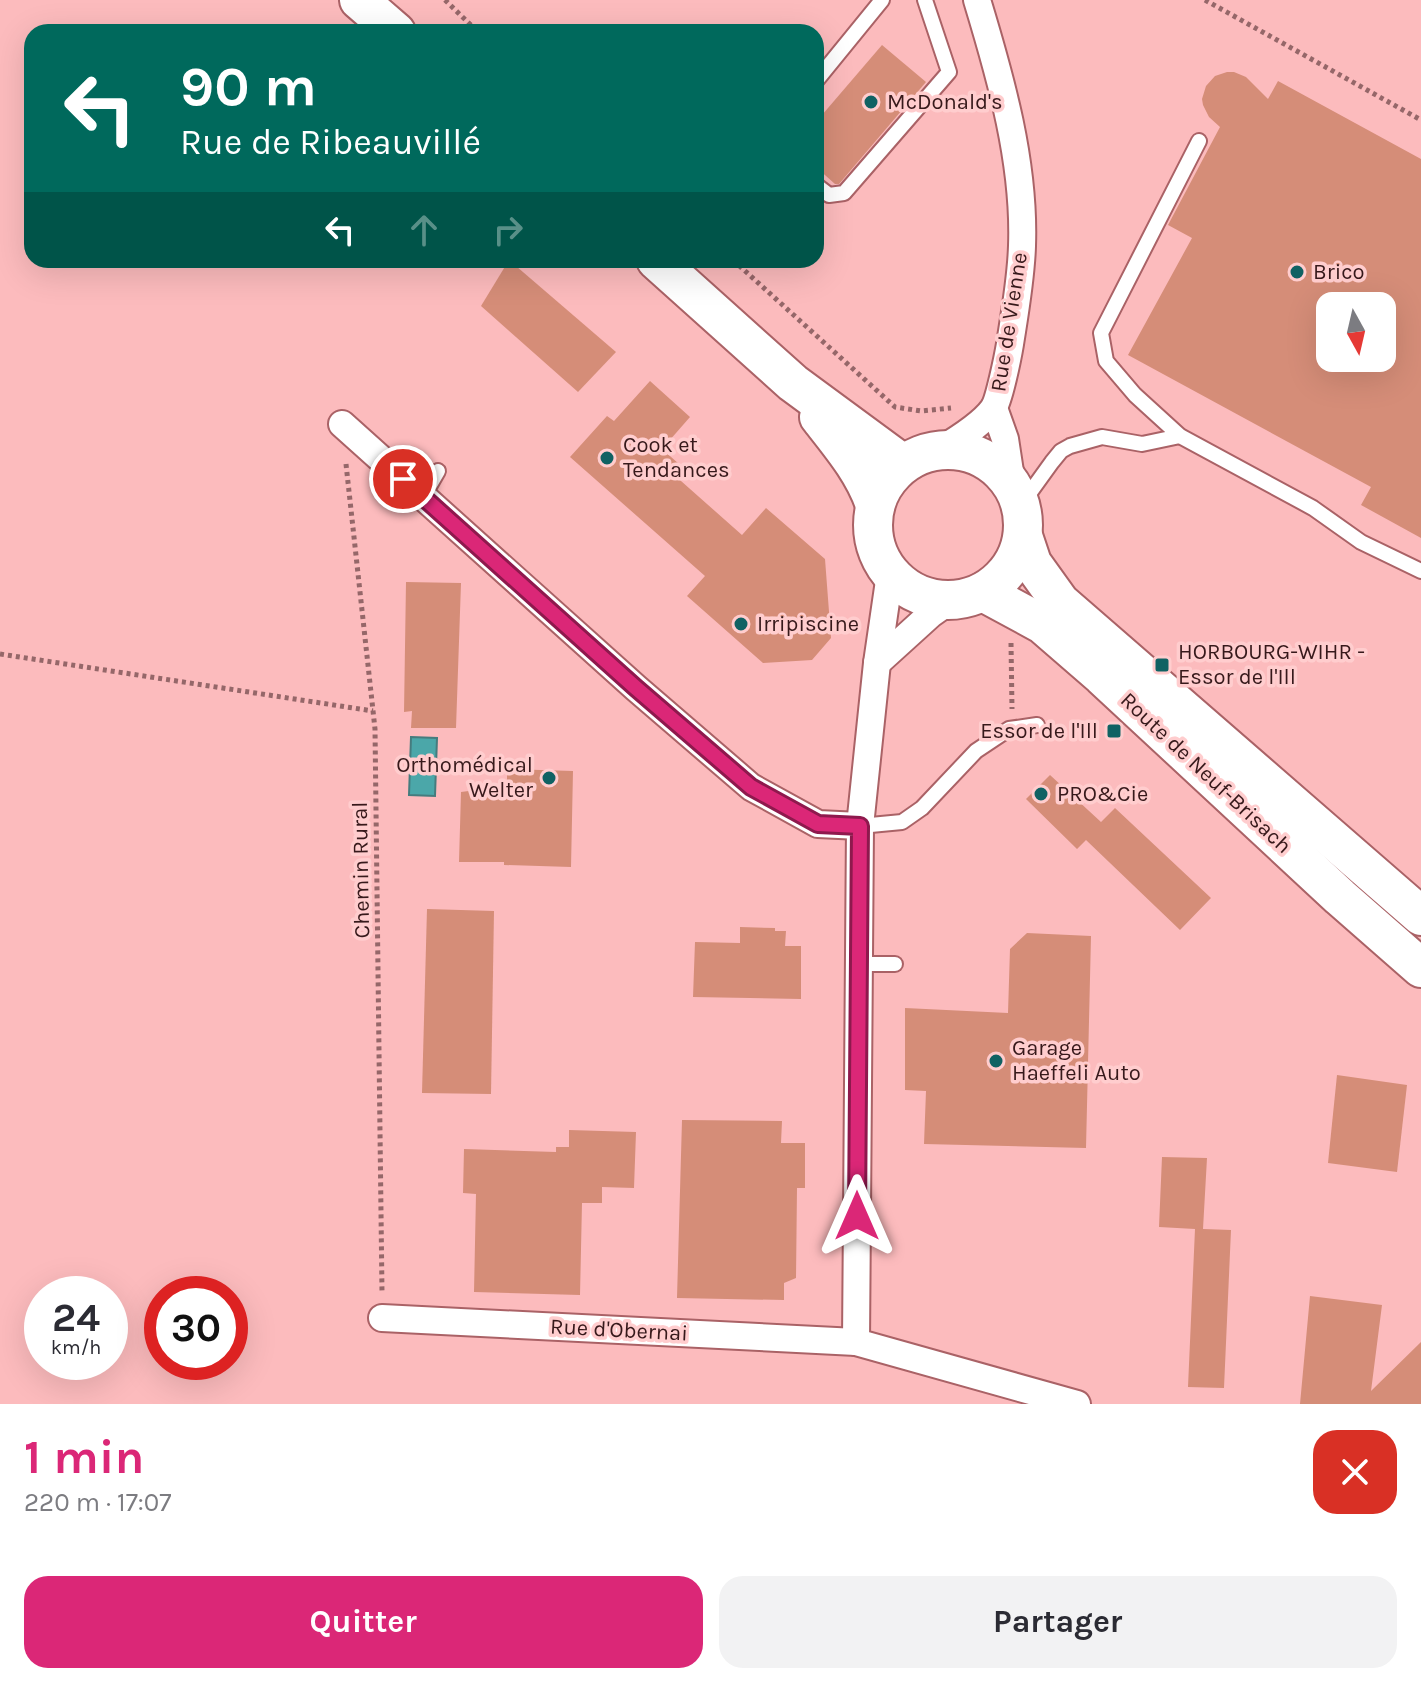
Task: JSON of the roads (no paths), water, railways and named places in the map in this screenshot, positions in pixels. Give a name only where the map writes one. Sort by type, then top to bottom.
[{"type":"main road","points":[[359,0],[387,24]]},
{"type":"main road","points":[[665,268],[793,383],[903,464],[889,477],[880,492],[873,515],[872,536],[890,574]]},
{"type":"main road","points":[[793,383],[846,451],[869,487],[875,505]]},
{"type":"main road","name":"Route de Neuf-Brisach","points":[[903,464],[921,454],[960,450],[979,456],[998,468],[1018,509],[1032,563],[1060,602],[1421,916]]},
{"type":"main road","points":[[967,596],[998,581],[1018,555],[1018,509]]},
{"type":"main road","name":"Route de Neuf-Brisach","points":[[890,574],[917,594],[934,599],[967,596],[1021,613],[1042,624],[1421,968]]},
{"type":"street","name":"Rue de Vienne","points":[[977,0],[1000,80],[1022,212],[1018,296],[994,408],[1005,439],[1018,509]]},
{"type":"street","name":"Rue de Vienne","points":[[940,450],[961,438],[994,408]]},
{"type":"street","points":[[342,424],[751,787],[818,824],[860,826]]},
{"type":"street","points":[[856,1342],[860,826],[890,574]]},
{"type":"street","points":[[877,663],[931,614],[967,596]]},
{"type":"street","name":"Rue d'Obernai","points":[[382,1318],[856,1342],[1077,1404]]},
{"type":"lane","points":[[824,71],[882,0]]},
{"type":"lane","points":[[824,191],[829,195],[844,193],[949,72],[925,0]]},
{"type":"lane","points":[[1199,141],[1101,333],[1106,361],[1135,395],[1180,436],[1313,508],[1361,542],[1421,571]]},
{"type":"lane","points":[[1018,509],[1061,451],[1070,446],[1102,437],[1142,444],[1180,436]]},
{"type":"lane","points":[[423,497],[438,471]]},
{"type":"lane","points":[[860,826],[902,822],[922,808],[976,751],[1009,729],[1037,725]]},
{"type":"lane","points":[[859,964],[895,964]]},
{"type":"water","points":[[411,737],[437,738],[435,796],[409,795]]},
{"type":"place","name":"McDonald's","points":[[871,102]]},
{"type":"place","name":"Brico","points":[[1297,272]]},
{"type":"place","name":"Cook et Tendances","points":[[607,458]]},
{"type":"place","name":"Irripiscine","points":[[741,624]]},
{"type":"place","name":"HORBOURG-WIHR - Essor de l'Ill","points":[[1162,665]]},
{"type":"place","name":"Essor de l'Ill","points":[[1114,731]]},
{"type":"place","name":"Orthomédical Welter","points":[[549,778]]},
{"type":"place","name":"PRO&Cie","points":[[1041,794]]},
{"type":"place","name":"Garage Haeffeli Auto","points":[[996,1061]]}]
